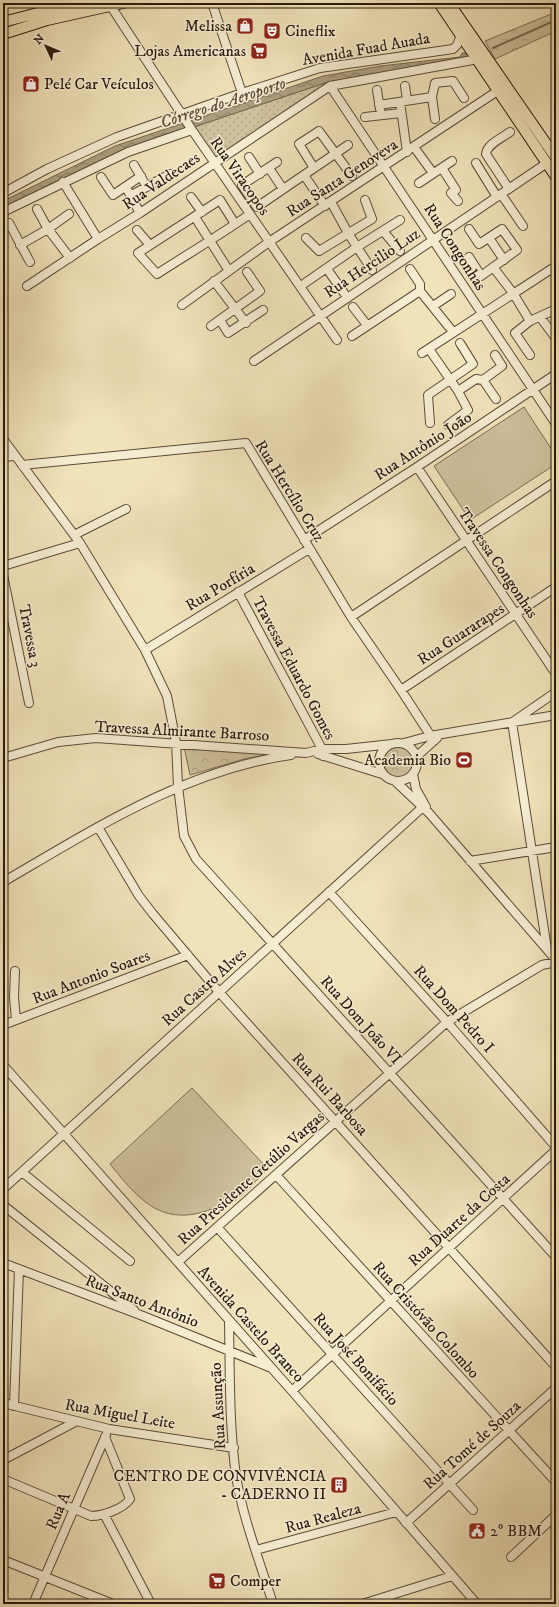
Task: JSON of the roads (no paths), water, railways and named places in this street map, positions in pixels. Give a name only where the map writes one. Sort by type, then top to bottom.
[{"type":"main road","points":[[3,22],[77,3]]},
{"type":"main road","points":[[3,34],[47,20],[123,3]]},
{"type":"main road","points":[[439,3],[499,90],[554,159]]},
{"type":"main road","points":[[449,3],[554,159],[556,177]]},
{"type":"street","points":[[212,3],[242,92]]},
{"type":"street","name":"Rua Viracopos","points":[[110,5],[183,117],[337,340]]},
{"type":"street","name":"Avenida Fuad Auada","points":[[3,193],[47,169],[117,137],[183,117],[242,92],[320,68],[447,50],[457,45],[461,35]]},
{"type":"street","name":"Avenida Fuad Auada","points":[[330,86],[478,60]]},
{"type":"street","points":[[435,119],[432,97],[435,83],[453,81],[464,98]]},
{"type":"street","name":"Rua Valdecaes","points":[[27,286],[140,213],[214,162],[330,86]]},
{"type":"street","name":"Rua Congonhas","points":[[330,86],[385,166],[432,240],[556,424]]},
{"type":"street","points":[[405,86],[402,113],[407,152]]},
{"type":"street","points":[[377,90],[382,116]]},
{"type":"street","name":"Rua Santa Genoveva","points":[[182,305],[269,242],[499,90]]},
{"type":"street","points":[[379,105],[432,97]]},
{"type":"street","points":[[365,117],[402,113]]},
{"type":"street","points":[[3,212],[128,152],[192,130]]},
{"type":"street","points":[[314,168],[299,144],[319,131],[352,176]]},
{"type":"street","points":[[502,193],[486,154],[486,149],[510,132]]},
{"type":"street","points":[[277,162],[242,185],[257,207],[348,145]]},
{"type":"street","points":[[414,147],[432,173]]},
{"type":"street","points":[[249,157],[260,174]]},
{"type":"street","name":"Rua Hercilio Luz","points":[[254,361],[554,159]]},
{"type":"street","points":[[419,183],[452,161]]},
{"type":"street","points":[[476,163],[502,193],[523,226]]},
{"type":"street","points":[[134,165],[147,187]]},
{"type":"street","points":[[269,168],[283,189]]},
{"type":"street","points":[[442,168],[456,190],[451,193],[458,201]]},
{"type":"street","points":[[130,196],[170,174]]},
{"type":"street","points":[[304,175],[328,204],[372,270]]},
{"type":"street","points":[[101,177],[113,195],[141,176]]},
{"type":"street","points":[[63,182],[98,239]]},
{"type":"street","points":[[125,186],[140,213]]},
{"type":"street","points":[[191,196],[210,240],[229,271]]},
{"type":"street","points":[[235,224],[220,200],[138,253],[157,274],[235,224],[250,214]]},
{"type":"street","points":[[306,238],[319,251],[372,219],[365,200]]},
{"type":"street","points":[[37,209],[48,229],[70,258]]},
{"type":"street","points":[[20,244],[48,229],[69,214]]},
{"type":"street","points":[[306,283],[357,247],[400,220]]},
{"type":"street","points":[[9,223],[30,262]]},
{"type":"street","points":[[469,229],[479,244],[502,229],[517,250],[481,276],[469,257]]},
{"type":"street","points":[[138,230],[150,245]]},
{"type":"street","points":[[383,230],[400,251]]},
{"type":"street","points":[[489,238],[504,260]]},
{"type":"street","points":[[448,425],[468,410],[451,380],[426,351],[481,313],[556,266]]},
{"type":"street","points":[[493,267],[513,293],[530,321]]},
{"type":"street","points":[[327,269],[344,293]]},
{"type":"street","points":[[410,269],[420,284],[420,291],[453,332]]},
{"type":"street","points":[[211,326],[260,291],[247,272]]},
{"type":"street","points":[[214,281],[246,323]]},
{"type":"street","points":[[352,336],[420,291]]},
{"type":"street","points":[[433,306],[451,294]]},
{"type":"street","points":[[353,307],[367,325]]},
{"type":"street","points":[[220,320],[228,333],[246,323],[264,310]]},
{"type":"street","points":[[530,355],[515,333],[530,321],[554,310],[556,313]]},
{"type":"street","points":[[540,317],[555,337]]},
{"type":"street","points":[[430,423],[428,395],[473,364],[460,343]]},
{"type":"street","points":[[458,391],[476,379],[483,380],[502,366],[494,355]]},
{"type":"street","name":"Rua Antônio João","points":[[304,540],[418,467],[556,374]]},
{"type":"street","points":[[483,380],[496,399]]},
{"type":"street","name":"Rua Dom João VI","points":[[3,439],[14,456],[80,543],[144,650],[167,696],[176,742],[178,786],[184,836],[196,859],[556,1257]]},
{"type":"street","name":"Rua Hercílio Cruz","points":[[22,465],[246,443],[351,617],[434,738]]},
{"type":"street","points":[[3,457],[14,456]]},
{"type":"street","name":"Travessa Congonhas","points":[[418,467],[556,674]]},
{"type":"street","points":[[351,617],[556,481]]},
{"type":"street","points":[[74,535],[126,509]]},
{"type":"street","points":[[3,566],[80,543]]},
{"type":"street","name":"Rua Porfíria","points":[[144,650],[310,549]]},
{"type":"street","name":"Travessa 3","points":[[3,575],[29,703]]},
{"type":"street","name":"Rua Guararapes","points":[[401,690],[556,587]]},
{"type":"street","name":"Travessa Eduardo Gomes","points":[[238,592],[323,752]]},
{"type":"street","points":[[512,722],[556,692]]},
{"type":"street","points":[[323,752],[404,743],[556,715]]},
{"type":"street","points":[[512,722],[547,949]]},
{"type":"street","name":"Travessa Almirante Barroso","points":[[3,758],[58,742],[96,738],[323,752]]},
{"type":"street","points":[[417,756],[434,738]]},
{"type":"street","points":[[395,781],[405,780],[417,769],[417,756],[410,746],[404,743]]},
{"type":"street","points":[[382,774],[379,764],[380,754],[392,744]]},
{"type":"street","points":[[3,882],[98,827],[178,786],[216,772],[260,760],[310,752]]},
{"type":"street","points":[[323,752],[382,774],[395,781],[425,808],[556,961]]},
{"type":"street","points":[[413,774],[416,789],[425,808]]},
{"type":"street","name":"Rua Castro Alves","points":[[3,1189],[329,892],[425,808]]},
{"type":"street","name":"Rua Rui Barbosa","points":[[98,827],[138,896],[188,955],[556,1367]]},
{"type":"street","points":[[470,861],[556,847]]},
{"type":"street","name":"Rua Dom Pedro I","points":[[329,892],[448,1022],[556,1147]]},
{"type":"street","name":"Rua Antonio Soares","points":[[3,1025],[188,955]]},
{"type":"street","name":"Rua Presidente Getúlio Vargas","points":[[178,1262],[277,1176],[389,1073],[448,1022],[542,965],[556,961]]},
{"type":"street","points":[[15,971],[14,997],[16,1020]]},
{"type":"street","name":"Avenida Castelo Branco","points":[[3,1065],[269,1367],[292,1391],[477,1604]]},
{"type":"street","name":"Rua Duarte da Costa","points":[[292,1391],[556,1150]]},
{"type":"street","points":[[22,1172],[130,1261]]},
{"type":"street","name":"Rua Cristóvão Colombo","points":[[277,1176],[556,1482]]},
{"type":"street","points":[[3,1205],[117,1297],[143,1316]]},
{"type":"street","name":"Rua José Bonifácio","points":[[217,1227],[474,1510]]},
{"type":"street","name":"Rua Santo Antônio","points":[[3,1263],[143,1316],[269,1367]]},
{"type":"street","points":[[14,1406],[19,1269]]},
{"type":"street","name":"Rua Assunção","points":[[229,1321],[234,1448],[237,1476],[243,1508],[273,1604]]},
{"type":"street","name":"Rua Tomé de Souza","points":[[406,1523],[556,1388]]},
{"type":"street","name":"Rua Miguel Leite","points":[[3,1404],[76,1422],[107,1433],[234,1448]]},
{"type":"street","points":[[3,1460],[76,1422]]},
{"type":"street","points":[[3,1479],[91,1516],[104,1514],[126,1504],[130,1499],[107,1433]]},
{"type":"street","name":"Rua A","points":[[33,1604],[107,1433]]},
{"type":"street","name":"Rua Realeza","points":[[256,1550],[396,1512]]},
{"type":"street","points":[[104,1514],[152,1604]]},
{"type":"street","points":[[511,1557],[556,1515]]},
{"type":"street","points":[[3,1570],[5,1561],[113,1604]]},
{"type":"street","points":[[362,1604],[452,1576]]},
{"type":"water","points":[[462,53],[466,53],[470,60],[325,83],[125,150],[72,174],[3,210],[3,201],[115,146],[323,76],[380,66],[460,57]]},
{"type":"waterway","name":"Córrego do Aeroporto","points":[[493,48],[556,20]]},
{"type":"place","name":"Melissa","points":[[245,26]]},
{"type":"place","name":"Cineflix","points":[[272,31]]},
{"type":"place","name":"Lojas Americanas","points":[[259,51]]},
{"type":"place","name":"Pelé Car Veículos","points":[[31,84]]},
{"type":"place","name":"Academia Bio","points":[[464,760]]},
{"type":"place","name":"CENTRO DE CONVIVÊNCIA - CADERNO II","points":[[339,1485]]},
{"type":"place","name":"2º BBM","points":[[477,1531]]},
{"type":"place","name":"Comper","points":[[217,1581]]}]
